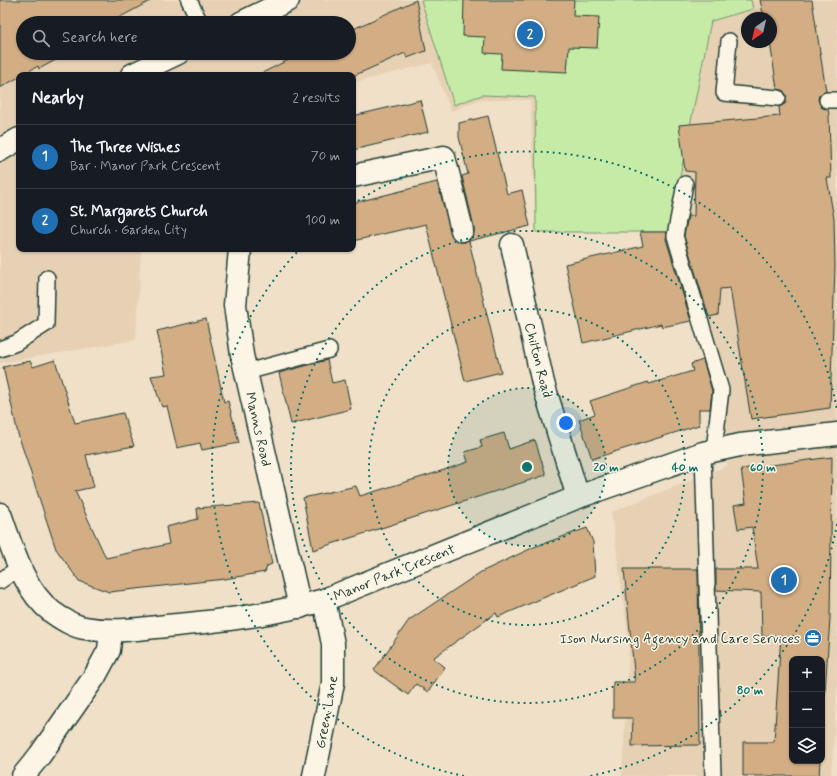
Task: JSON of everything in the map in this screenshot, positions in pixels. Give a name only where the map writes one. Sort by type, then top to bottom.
[{"type":"street","points":[[255,16],[288,0]]},
{"type":"street","points":[[138,72],[163,60]]},
{"type":"street","points":[[0,150],[16,141]]},
{"type":"street","points":[[356,175],[444,157],[462,230]]},
{"type":"street","name":"Chilton Road","points":[[512,245],[543,382],[578,497]]},
{"type":"street","name":"Manns Road","points":[[240,252],[235,304],[246,372],[300,607]]},
{"type":"street","name":"Manor Park Crescent","points":[[0,514],[20,566],[35,594],[52,612],[82,628],[111,631],[232,620],[300,607],[324,600],[578,497],[709,452],[740,445],[837,434]]},
{"type":"street","name":"Green Lane","points":[[314,776],[333,683],[333,644],[324,600]]},
{"type":"street","points":[[23,776],[40,755],[95,676],[109,650],[111,631]]},
{"type":"lane","points":[[189,0],[197,16]]},
{"type":"lane","points":[[729,41],[724,93],[778,98]]},
{"type":"lane","points":[[684,184],[675,236],[721,390],[709,452],[713,776]]},
{"type":"lane","points":[[0,349],[16,344],[46,324],[47,278]]},
{"type":"lane","points":[[246,372],[328,350]]},
{"type":"lane","points":[[0,581],[20,566]]},
{"type":"shaded area","points":[[0,0],[837,0],[837,688],[831,776],[622,776],[629,644],[611,512],[727,466],[713,389],[669,232],[536,232],[530,100],[479,100],[451,111],[432,63],[356,82],[356,72],[16,72],[16,252],[141,252],[136,340],[0,363]]},
{"type":"green space","points":[[421,0],[751,0],[753,9],[711,21],[669,232],[536,232],[535,97],[482,95],[454,105]]},
{"type":"building","points":[[0,0],[152,0],[122,16],[16,16],[16,60],[56,60],[39,69],[38,66],[27,72],[16,72],[16,79],[0,88]]},
{"type":"building","points":[[416,0],[426,51],[407,58],[405,53],[356,75],[356,72],[264,72],[288,60],[356,60],[356,28]]},
{"type":"building","points":[[464,0],[574,0],[573,16],[599,17],[597,48],[569,47],[567,72],[501,69],[502,54],[484,53],[485,37],[463,36]]},
{"type":"building","points":[[760,0],[812,0],[826,91],[819,95],[818,100],[822,108],[828,109],[829,115],[831,178],[827,178],[834,219],[835,267],[830,408],[751,419],[730,288],[720,289],[718,315],[709,317],[684,236],[688,216],[694,216],[695,172],[685,171],[679,125],[780,116],[779,107],[786,103],[786,95],[783,90],[777,89],[771,48],[777,48],[777,12],[763,12]]},
{"type":"building","points":[[420,100],[428,132],[356,149],[356,115]]},
{"type":"building","points":[[488,116],[507,194],[522,190],[530,226],[469,241],[501,372],[465,381],[426,224],[356,240],[356,202],[437,182],[453,238],[459,242],[465,242],[470,239],[474,234],[474,227],[462,176],[468,174],[459,137],[459,123]]},
{"type":"building","points":[[640,232],[667,232],[666,239],[691,321],[662,327],[661,324],[583,343],[565,264],[643,246]]},
{"type":"building","points":[[206,319],[224,402],[228,401],[239,443],[202,450],[200,443],[177,448],[167,406],[162,407],[151,376],[166,374],[157,331]]},
{"type":"building","points":[[55,360],[75,423],[123,413],[134,446],[86,455],[94,487],[75,491],[106,558],[169,544],[166,527],[198,519],[197,508],[259,503],[272,564],[267,566],[265,572],[225,579],[109,592],[79,581],[56,549],[18,434],[3,367],[30,361],[33,367]]},
{"type":"building","points":[[327,360],[332,383],[345,380],[351,409],[291,424],[279,373]]},
{"type":"building","points":[[703,360],[712,391],[710,409],[699,409],[699,425],[592,459],[579,420],[595,414],[590,401],[648,382],[649,384],[693,371],[691,364]]},
{"type":"building","points":[[504,433],[509,449],[535,440],[546,475],[313,550],[303,498],[356,486],[360,496],[435,473],[468,462],[465,452],[482,447],[480,440]]},
{"type":"building","points":[[832,457],[830,618],[825,692],[825,656],[789,656],[789,764],[820,764],[819,776],[743,776],[743,742],[774,742],[781,635],[762,636],[761,592],[716,590],[716,569],[758,569],[752,527],[738,529],[734,505],[746,503],[741,469]]},
{"type":"building","points":[[587,528],[593,542],[595,576],[498,617],[496,613],[433,658],[445,667],[428,692],[416,684],[408,695],[374,670],[409,620],[481,572],[534,547]]},
{"type":"building","points":[[624,569],[698,569],[700,745],[632,746],[633,718],[613,718],[613,682],[635,682]]},
{"type":"place","name":"St. Margarets Church","points":[[530,34]]},
{"type":"place","name":"The Three Wishes","points":[[784,580]]},
{"type":"place","name":"Ison Nursing Agency and Care Services","points":[[813,638]]}]
